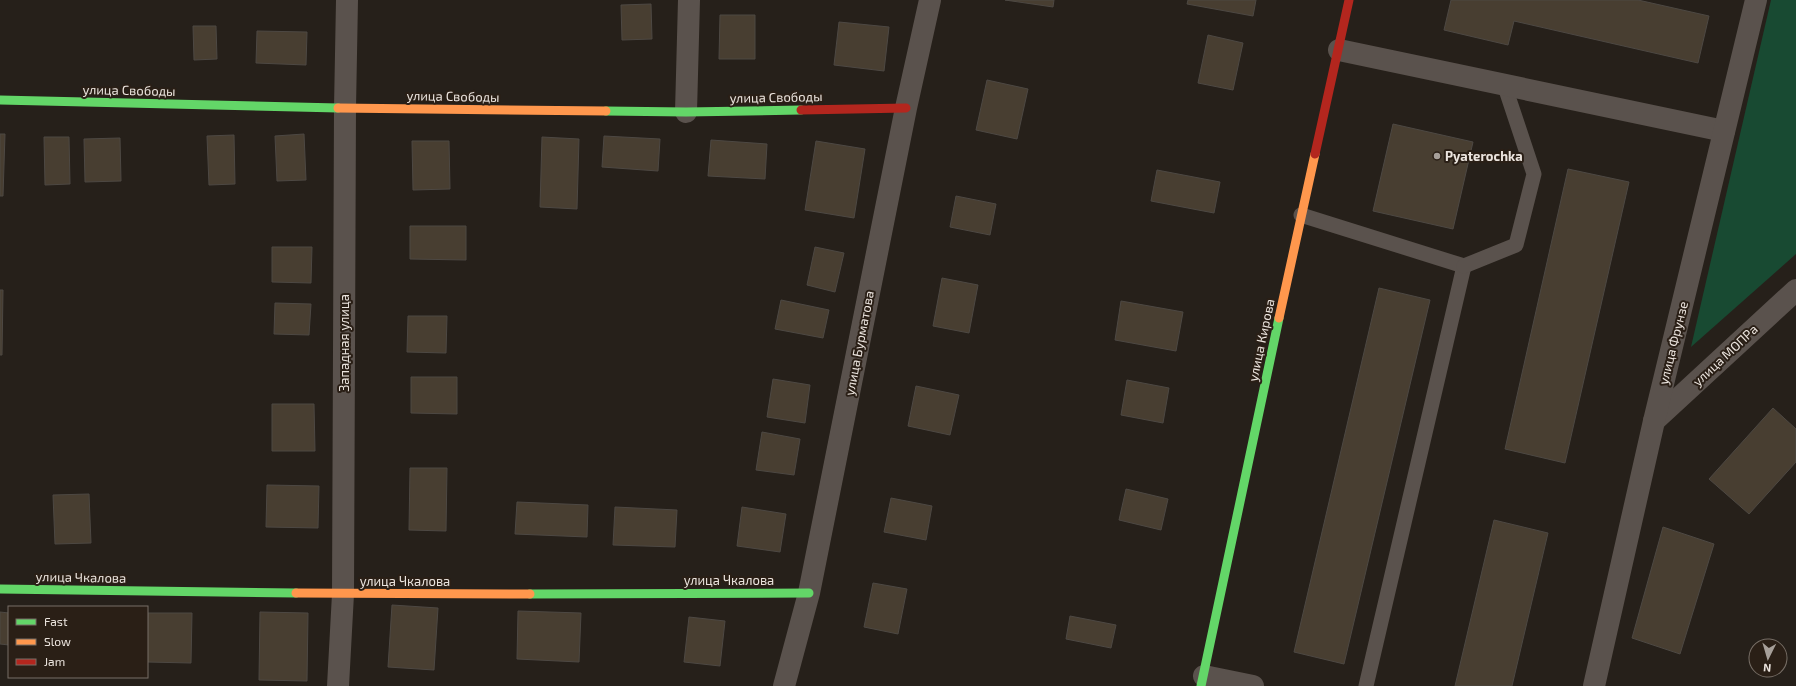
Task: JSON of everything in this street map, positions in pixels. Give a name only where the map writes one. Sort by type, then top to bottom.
[{"type":"street","name":"Западная улица","points":[[338,686],[344,594],[345,108],[347,0]]},
{"type":"street","points":[[686,112],[689,0]]},
{"type":"street","name":"улица Бурматова","points":[[784,686],[809,593],[906,108],[930,0]]},
{"type":"street","name":"улица Кирова","points":[[1202,681],[1300,215],[1339,50],[1349,0]]},
{"type":"street","name":"улица Фрунзе","points":[[1594,686],[1654,421],[1756,0]]},
{"type":"street","points":[[1339,50],[1724,131]]},
{"type":"street","name":"улица Свободы","points":[[0,100],[345,108],[686,112],[906,108]]},
{"type":"street","name":"улица МОПРа","points":[[1654,421],[1796,290]]},
{"type":"street","name":"улица Чкалова","points":[[0,589],[344,594],[809,593]]},
{"type":"street","points":[[1202,681],[1253,686]]},
{"type":"lane","points":[[1300,215],[1464,266],[1516,245],[1534,174],[1504,84]]},
{"type":"lane","points":[[1366,686],[1464,266]]},
{"type":"green space","points":[[1771,0],[1796,0],[1796,254],[1691,347]]},
{"type":"building","points":[[1005,0],[1054,0],[1053,7]]},
{"type":"building","points":[[1188,0],[1256,0],[1253,16],[1187,4]]},
{"type":"building","points":[[1451,0],[1638,0],[1709,16],[1698,63],[1514,21],[1508,45],[1444,30]]},
{"type":"building","points":[[651,4],[652,39],[622,40],[621,5]]},
{"type":"building","points":[[720,15],[755,15],[755,59],[719,59]]},
{"type":"building","points":[[839,22],[889,27],[884,71],[834,65]]},
{"type":"building","points":[[193,26],[216,26],[217,59],[194,60]]},
{"type":"building","points":[[257,31],[307,32],[306,65],[256,63]]},
{"type":"building","points":[[1208,35],[1243,43],[1233,90],[1198,83]]},
{"type":"building","points":[[987,80],[1028,89],[1017,139],[976,130]]},
{"type":"building","points":[[1393,124],[1473,142],[1453,229],[1373,211]]},
{"type":"building","points":[[0,134],[5,134],[3,196],[0,196]]},
{"type":"building","points":[[304,134],[306,180],[277,181],[275,136]]},
{"type":"building","points":[[234,135],[235,184],[209,185],[207,136]]},
{"type":"building","points":[[604,136],[660,139],[658,171],[602,167]]},
{"type":"building","points":[[44,137],[69,137],[70,184],[45,185]]},
{"type":"building","points":[[542,137],[579,139],[577,209],[540,207]]},
{"type":"building","points":[[120,138],[121,181],[85,182],[84,139]]},
{"type":"building","points":[[711,140],[767,144],[765,179],[708,176]]},
{"type":"building","points":[[412,141],[449,141],[450,189],[413,190]]},
{"type":"building","points":[[816,141],[865,149],[854,218],[805,210]]},
{"type":"building","points":[[1568,169],[1629,182],[1565,463],[1505,449]]},
{"type":"building","points":[[1157,170],[1220,182],[1214,213],[1151,201]]},
{"type":"building","points":[[956,196],[996,204],[990,235],[950,227]]},
{"type":"building","points":[[410,226],[466,226],[466,260],[410,259]]},
{"type":"building","points":[[272,247],[312,247],[311,283],[272,282]]},
{"type":"building","points":[[815,247],[844,253],[835,292],[807,285]]},
{"type":"building","points":[[942,278],[978,285],[969,333],[933,326]]},
{"type":"building","points":[[1379,288],[1430,300],[1344,664],[1294,652]]},
{"type":"building","points":[[0,290],[3,290],[2,355],[0,355]]},
{"type":"building","points":[[781,300],[829,310],[823,338],[775,329]]},
{"type":"building","points":[[1121,301],[1183,312],[1176,351],[1115,340]]},
{"type":"building","points":[[275,303],[311,304],[309,335],[274,334]]},
{"type":"building","points":[[408,316],[447,316],[446,353],[407,352]]},
{"type":"building","points":[[411,377],[457,377],[457,414],[411,413]]},
{"type":"building","points":[[773,379],[810,385],[805,423],[767,417]]},
{"type":"building","points":[[1127,380],[1169,388],[1163,423],[1121,415]]},
{"type":"building","points":[[916,386],[959,395],[950,435],[908,426]]},
{"type":"building","points":[[272,404],[314,404],[315,451],[272,451]]},
{"type":"building","points":[[1773,408],[1796,429],[1796,462],[1749,514],[1709,479]]},
{"type":"building","points":[[762,432],[800,439],[794,475],[756,470]]},
{"type":"building","points":[[410,468],[447,468],[446,531],[409,530]]},
{"type":"building","points":[[267,485],[319,486],[318,528],[266,527]]},
{"type":"building","points":[[1126,489],[1168,499],[1161,530],[1119,520]]},
{"type":"building","points":[[89,494],[91,543],[55,544],[53,495]]},
{"type":"building","points":[[891,498],[932,506],[926,540],[884,532]]},
{"type":"building","points":[[517,502],[588,505],[587,537],[515,534]]},
{"type":"building","points":[[615,507],[677,510],[675,547],[613,545]]},
{"type":"building","points":[[742,507],[786,514],[780,552],[737,546]]},
{"type":"building","points":[[1494,520],[1548,533],[1512,686],[1455,686]]},
{"type":"building","points":[[1663,527],[1714,544],[1680,654],[1632,638]]},
{"type":"building","points":[[873,583],[907,589],[898,634],[864,627]]},
{"type":"building","points":[[392,605],[438,608],[434,670],[388,667]]},
{"type":"building","points":[[518,611],[581,613],[579,662],[517,659]]},
{"type":"building","points":[[0,612],[8,613],[8,645],[0,644]]},
{"type":"building","points":[[260,612],[308,613],[307,681],[259,680]]},
{"type":"building","points":[[148,613],[192,613],[191,663],[148,662]]},
{"type":"building","points":[[1070,616],[1116,625],[1111,648],[1066,639]]},
{"type":"building","points":[[689,617],[725,621],[720,666],[684,662]]},
{"type":"traffic: fast","points":[[0,100],[338,108]]},
{"type":"traffic: fast","points":[[606,111],[686,112],[801,110]]},
{"type":"traffic: fast","points":[[1201,686],[1279,318]]},
{"type":"traffic: fast","points":[[0,589],[296,593]]},
{"type":"traffic: fast","points":[[530,594],[809,593]]},
{"type":"traffic: slow","points":[[338,108],[606,111]]},
{"type":"traffic: slow","points":[[1279,318],[1315,154]]},
{"type":"traffic: slow","points":[[296,593],[530,594]]},
{"type":"traffic: jam","points":[[1315,154],[1349,0]]},
{"type":"traffic: jam","points":[[801,110],[906,108]]},
{"type":"place","name":"Pyaterochka","points":[[1437,156]]}]
